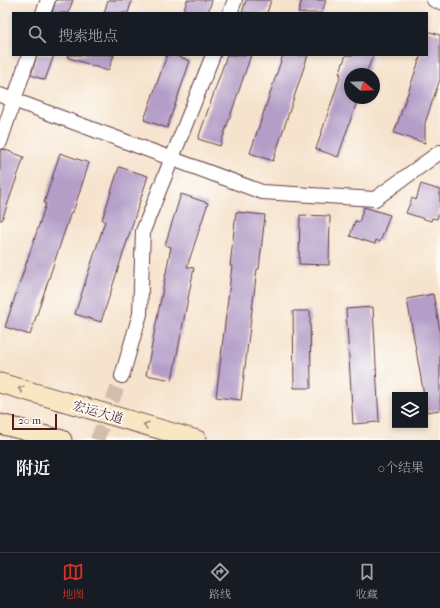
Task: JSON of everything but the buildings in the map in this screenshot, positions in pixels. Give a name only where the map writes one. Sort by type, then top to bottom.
[{"type":"main road","name":"宏运大道","points":[[0,383],[197,440]]},
{"type":"main road","points":[[0,424],[62,440]]},
{"type":"street","points":[[43,12],[48,0]]},
{"type":"street","points":[[230,12],[235,0]]},
{"type":"street","points":[[434,0],[440,2]]},
{"type":"street","points":[[0,142],[29,56]]},
{"type":"street","points":[[122,376],[140,314],[143,231],[213,56]]},
{"type":"street","points":[[0,95],[262,192],[375,199],[440,152]]},
{"type":"tunnel","points":[[97,440],[122,376]]}]
